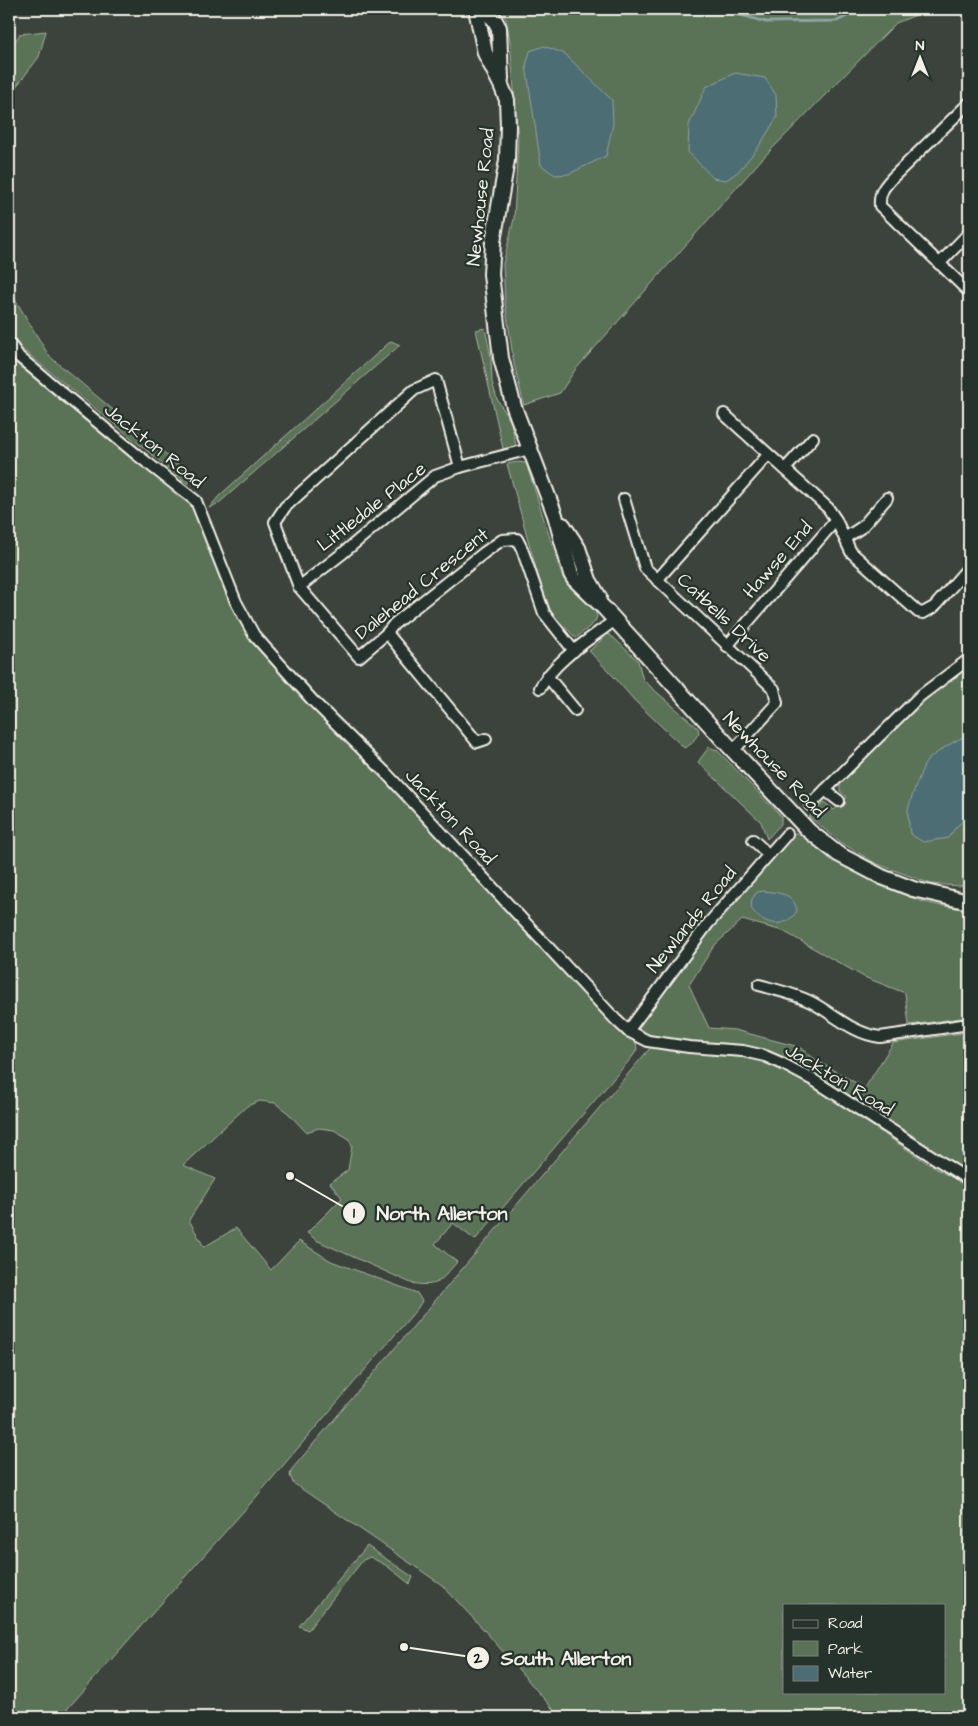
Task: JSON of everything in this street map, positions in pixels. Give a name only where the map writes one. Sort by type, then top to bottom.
[{"type":"street","name":"Newhouse Road","points":[[476,9],[486,53],[502,84],[507,100],[507,160],[493,242],[491,274],[501,358],[506,384],[555,514],[574,579],[605,609],[797,819],[838,854],[882,877],[914,889],[969,902]]},
{"type":"street","name":"Newhouse Road","points":[[483,9],[494,19],[498,28],[502,84]]},
{"type":"street","points":[[969,103],[893,177],[882,189],[880,195],[880,206],[969,292]]},
{"type":"street","points":[[939,264],[969,233]]},
{"type":"street","name":"Jackton Road","points":[[9,343],[19,357],[196,501],[236,602],[254,635],[313,700],[385,772],[585,989],[628,1031],[648,1041],[689,1048],[743,1051],[773,1060],[815,1082],[969,1180]]},
{"type":"street","name":"Dalehead Crescent","points":[[460,467],[436,380],[414,390],[285,507],[275,522],[299,587],[359,657],[387,633],[394,624],[485,552],[502,540],[517,539],[544,613],[574,651]]},
{"type":"street","points":[[724,414],[828,508],[836,520],[851,552],[918,612],[923,614],[934,607],[967,570],[969,562]]},
{"type":"street","points":[[785,469],[813,438]]},
{"type":"street","name":"Littledale Place","points":[[299,587],[435,476],[460,467],[530,449]]},
{"type":"street","points":[[657,580],[768,455]]},
{"type":"street","points":[[845,538],[862,527],[887,498]]},
{"type":"street","name":"Catbells Drive","points":[[624,499],[645,568],[774,689],[777,703],[733,751]]},
{"type":"street","name":"Hawse End","points":[[728,646],[836,520]]},
{"type":"street","points":[[540,688],[546,676],[574,651],[615,620]]},
{"type":"street","points":[[387,633],[477,742],[486,739]]},
{"type":"street","points":[[810,804],[920,696],[969,659]]},
{"type":"street","points":[[546,676],[575,710]]},
{"type":"street","points":[[826,790],[839,801]]},
{"type":"street","name":"Newlands Road","points":[[628,1031],[707,925],[786,834]]},
{"type":"street","points":[[754,840],[768,854]]},
{"type":"street","name":"Newhouse Road","points":[[949,897],[969,894]]},
{"type":"street","points":[[759,985],[800,997],[813,1003],[868,1036],[880,1037],[969,1024]]},
{"type":"green space","points":[[498,9],[931,9],[896,23],[762,159],[575,370],[560,393],[524,405],[514,364],[505,302],[503,264],[514,219],[518,140],[510,41],[506,19]]},
{"type":"green space","points":[[46,31],[39,57],[9,96],[9,50],[20,34]]},
{"type":"green space","points":[[9,289],[49,356],[193,477],[188,484],[22,349],[9,329]]},
{"type":"green space","points":[[485,328],[491,357],[492,382],[497,399],[511,422],[517,450],[504,453],[476,330]]},
{"type":"green space","points":[[391,341],[400,345],[219,503],[209,508],[219,496]]},
{"type":"green space","points":[[9,355],[192,504],[239,621],[260,649],[618,1030],[636,1042],[637,1049],[475,1240],[453,1223],[435,1244],[457,1262],[438,1282],[433,1284],[411,1283],[318,1241],[307,1233],[342,1198],[330,1183],[348,1170],[352,1146],[348,1138],[334,1130],[319,1128],[306,1132],[288,1113],[275,1103],[260,1101],[247,1106],[183,1165],[215,1179],[189,1220],[204,1247],[236,1228],[271,1270],[299,1241],[331,1261],[417,1293],[422,1301],[257,1496],[60,1717],[9,1717]]},
{"type":"green space","points":[[526,463],[562,576],[595,610],[597,617],[595,622],[576,638],[552,614],[539,579],[507,464]]},
{"type":"green space","points":[[608,634],[638,661],[643,680],[698,728],[699,733],[691,744],[684,748],[634,700],[589,651]]},
{"type":"green space","points":[[969,664],[969,885],[931,884],[875,863],[842,843],[809,817],[824,802],[834,810],[847,797],[840,791],[840,784],[913,707]]},
{"type":"green space","points":[[709,747],[717,750],[781,816],[781,824],[767,839],[761,822],[698,762]]},
{"type":"green space","points":[[794,833],[799,833],[843,864],[890,889],[935,905],[969,910],[969,1017],[909,1025],[905,993],[864,977],[783,931],[742,920],[714,946],[689,985],[709,1028],[735,1030],[799,1047],[819,1062],[865,1088],[893,1043],[969,1032],[969,1176],[818,1077],[776,1055],[740,1046],[700,1043],[644,1034],[639,1028],[639,1024],[685,960]]},
{"type":"green space","points":[[651,1047],[753,1058],[798,1076],[933,1167],[969,1187],[969,1717],[557,1717],[559,1716],[442,1585],[293,1483],[290,1475],[292,1469]]},
{"type":"green space","points":[[367,1546],[413,1577],[410,1584],[387,1566],[370,1557],[363,1560],[308,1630],[299,1626]]},
{"type":"water","points":[[544,46],[565,54],[612,100],[613,124],[606,156],[569,174],[555,175],[541,165],[526,66],[530,51]]},
{"type":"water","points":[[735,73],[765,78],[776,95],[777,117],[760,145],[738,172],[726,180],[713,178],[688,152],[689,125],[706,87]]},
{"type":"water","points":[[969,735],[969,816],[956,827],[948,838],[923,842],[910,834],[908,813],[922,771],[926,762],[934,755]]},
{"type":"water","points":[[757,892],[781,893],[789,897],[797,911],[786,921],[780,923],[767,922],[751,908],[752,899]]},
{"type":"waterway","points":[[720,9],[766,22],[837,21],[862,9]]},
{"type":"place","name":"North Allerton","points":[[290,1176]]},
{"type":"place","name":"South Allerton","points":[[404,1647]]}]
